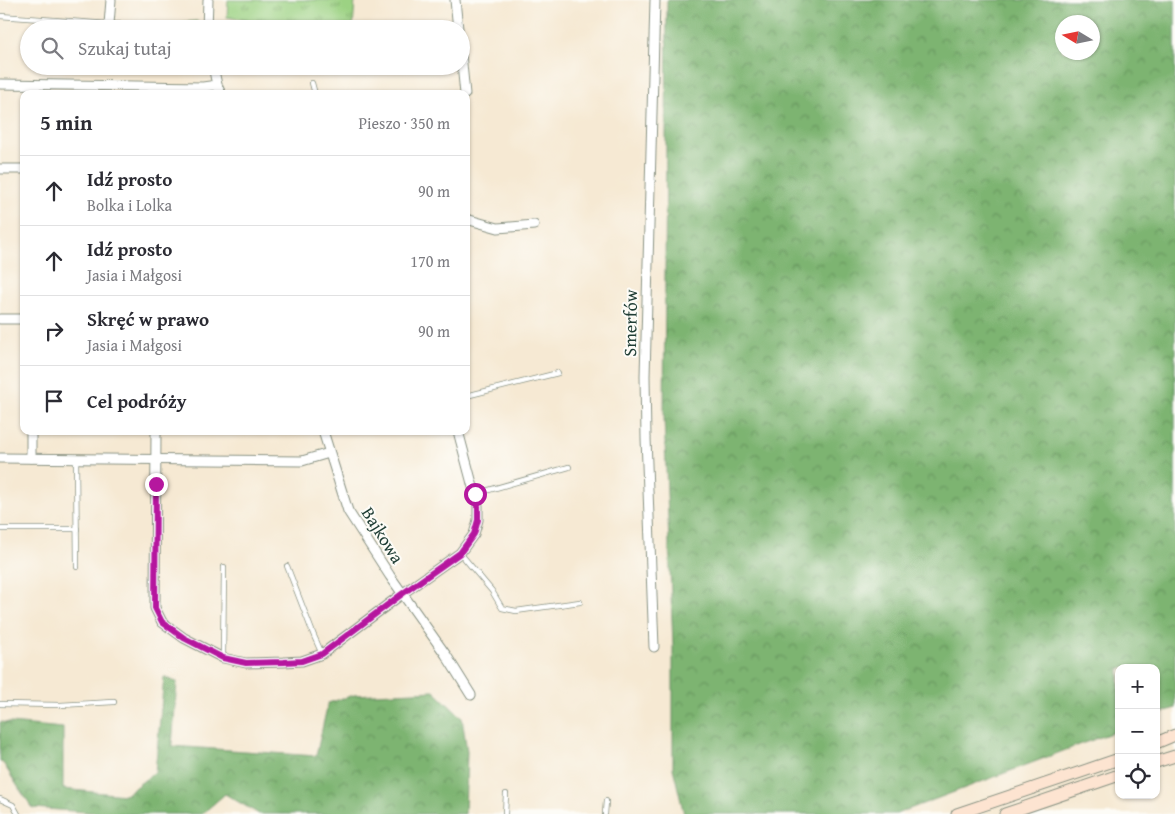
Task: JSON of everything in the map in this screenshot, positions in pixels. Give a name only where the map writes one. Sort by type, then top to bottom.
[{"type":"main road","points":[[1160,741],[1175,735]]},
{"type":"main road","points":[[1160,761],[1175,756]]},
{"type":"main road","points":[[957,814],[1115,760]]},
{"type":"main road","points":[[1005,814],[1115,776]]},
{"type":"street","points":[[109,20],[111,0]]},
{"type":"street","points":[[207,20],[208,0]]},
{"type":"street","points":[[454,0],[457,20]]},
{"type":"street","name":"Smerfów","points":[[654,648],[645,376],[655,0]]},
{"type":"street","points":[[215,75],[219,90]]},
{"type":"street","points":[[463,75],[465,90]]},
{"type":"street","points":[[0,84],[108,90],[217,85]]},
{"type":"street","points":[[0,169],[20,169]]},
{"type":"street","points":[[470,220],[498,228],[534,225]]},
{"type":"street","points":[[0,319],[20,319]]},
{"type":"street","points":[[31,435],[32,458]]},
{"type":"street","points":[[156,435],[155,608],[162,622],[184,638],[223,658],[246,663],[302,661],[322,654],[460,553],[474,534],[478,520],[478,506],[459,435]]},
{"type":"street","name":"Bajkowa","points":[[325,435],[348,511],[471,695]]},
{"type":"street","points":[[0,458],[302,461],[329,453]]},
{"type":"lane","points":[[0,16],[54,20]]},
{"type":"lane","points":[[312,83],[313,90]]},
{"type":"lane","points":[[470,395],[558,373]]},
{"type":"lane","points":[[76,459],[77,567]]},
{"type":"lane","points":[[475,494],[569,467]]},
{"type":"lane","points":[[0,530],[77,529]]},
{"type":"lane","points":[[460,553],[492,591],[502,608],[516,611],[580,602]]},
{"type":"lane","points":[[287,566],[322,654]]},
{"type":"lane","points":[[223,658],[224,567]]},
{"type":"lane","points":[[0,704],[114,702]]},
{"type":"lane","points":[[505,814],[506,794]]},
{"type":"lane","points":[[0,799],[13,805],[18,814]]},
{"type":"lane","points":[[605,814],[606,801]]},
{"type":"green space","points":[[228,0],[355,0],[354,20],[246,20],[227,17]]},
{"type":"green space","points":[[667,0],[1175,0],[1175,708],[1160,714],[1160,664],[1115,664],[1115,732],[896,814],[684,814],[673,768],[673,646],[664,417]]},
{"type":"green space","points":[[164,677],[177,682],[172,746],[316,756],[328,703],[354,695],[434,691],[462,718],[467,751],[465,814],[259,814],[225,794],[202,814],[112,814],[33,808],[3,763],[0,762],[0,722],[63,728],[63,789],[125,795],[155,772]]},
{"type":"route","points":[[156,484],[155,608],[162,622],[184,638],[223,658],[246,663],[302,661],[322,654],[460,553],[474,534],[478,520],[478,506],[475,494]]}]
